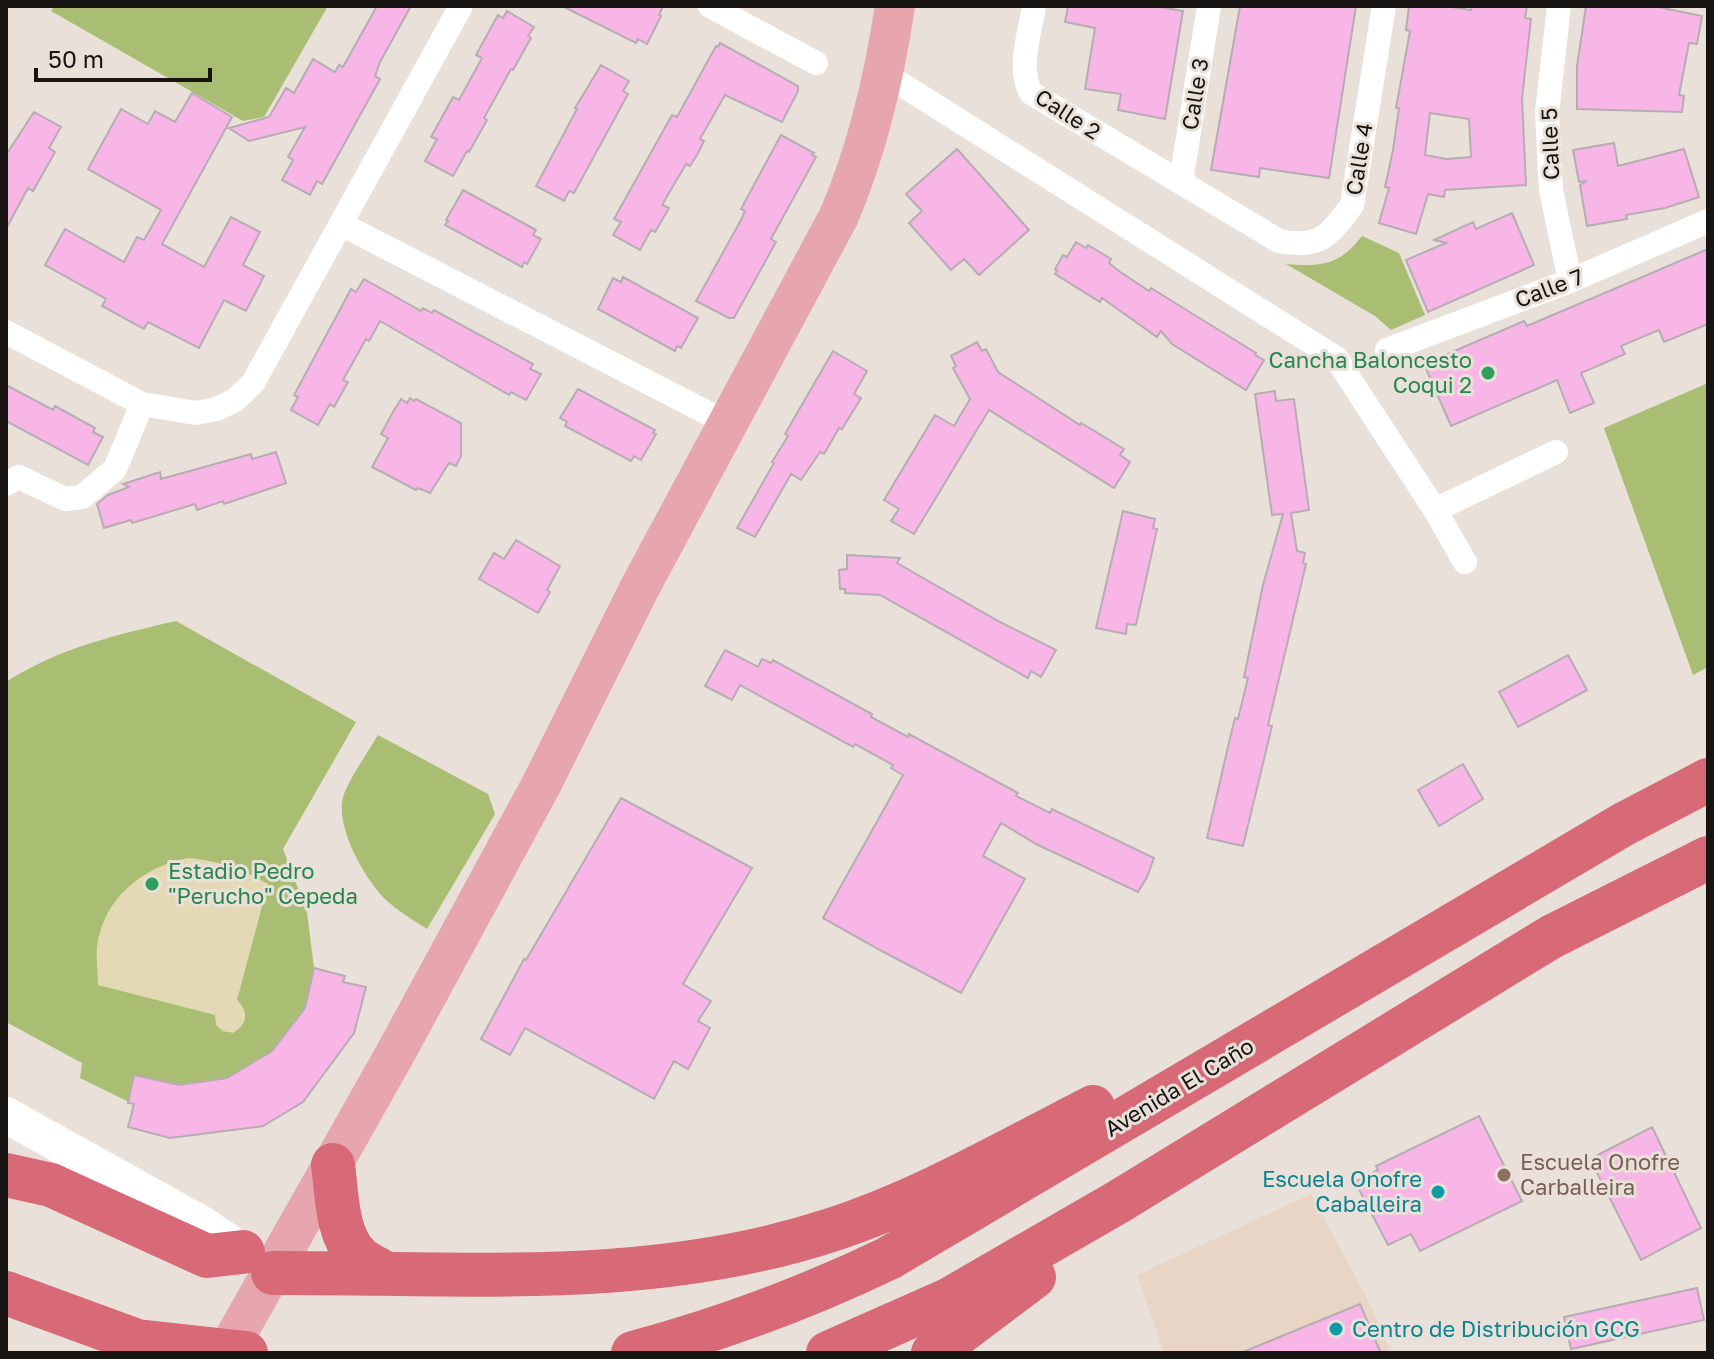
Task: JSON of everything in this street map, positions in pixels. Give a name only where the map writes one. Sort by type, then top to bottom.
[{"type":"highway","name":"Avenida El Caño","points":[[633,1353],[749,1319],[824,1289],[889,1258],[1624,824],[1708,780]]},
{"type":"highway","points":[[828,1353],[950,1299],[1118,1202],[1551,937],[1708,858]]},
{"type":"highway","points":[[6,1175],[51,1185],[207,1256],[453,1276],[586,1274],[656,1269],[743,1253],[829,1231],[906,1202],[1212,1046],[1314,1007]]},
{"type":"highway","points":[[333,1165],[347,1240],[358,1256],[383,1272]]},
{"type":"highway","points":[[933,1353],[1082,1241],[1118,1202]]},
{"type":"highway","points":[[6,1293],[137,1341],[246,1353]]},
{"type":"main road","points":[[226,1353],[258,1262],[333,1165],[540,787],[587,688],[839,216],[864,151],[885,74],[895,6]]},
{"type":"street","points":[[6,332],[142,404],[196,413],[217,409],[235,400],[253,383],[461,6]]},
{"type":"street","points":[[710,6],[816,63]]},
{"type":"street","name":"Calle 2","points":[[1034,6],[1025,62],[1025,83],[1031,93],[1181,182]]},
{"type":"street","name":"Calle 3","points":[[1181,182],[1209,6]]},
{"type":"street","name":"Calle 4","points":[[1181,182],[1279,241],[1308,244],[1332,232],[1352,205],[1384,6]]},
{"type":"street","name":"Calle 5","points":[[1559,6],[1547,113],[1551,190],[1570,281]]},
{"type":"street","points":[[885,74],[1336,358],[1435,510],[1465,562]]},
{"type":"street","name":"Calle 7","points":[[1387,350],[1570,281],[1708,221]]},
{"type":"street","points":[[341,224],[727,423]]},
{"type":"street","points":[[6,484],[19,477],[65,499],[82,497],[115,469],[142,404]]},
{"type":"street","points":[[1435,510],[1556,452]]},
{"type":"street","points":[[6,1115],[202,1224],[258,1262]]},
{"type":"shaded area","points":[[1311,1194],[1369,1302],[1391,1353],[1164,1353],[1137,1275]]},
{"type":"green space","points":[[54,6],[328,6],[264,117],[243,121],[51,11]]},
{"type":"green space","points":[[1362,236],[1399,253],[1425,315],[1391,330],[1375,316],[1286,264],[1329,262],[1346,253]]},
{"type":"green space","points":[[1708,383],[1708,667],[1693,675],[1604,428]]},
{"type":"green space","name":"Estadio Pedro \"Perucho\" Cepeda","points":[[176,621],[356,722],[283,849],[307,912],[314,968],[345,976],[344,982],[366,987],[354,1033],[310,1092],[300,1098],[302,1102],[259,1128],[255,1122],[245,1128],[170,1138],[128,1127],[133,1104],[80,1078],[82,1063],[6,1022],[6,682],[67,651]]},
{"type":"green space","points":[[378,735],[488,794],[495,814],[427,929],[396,908],[378,891],[353,851],[343,820],[344,794]]},
{"type":"sand","points":[[188,858],[230,866],[268,884],[237,1000],[244,1009],[245,1018],[242,1026],[233,1033],[223,1031],[216,1025],[215,1015],[98,985],[97,952],[107,914],[141,877],[171,862]]},
{"type":"building","points":[[377,6],[411,6],[380,62],[375,76],[380,79],[322,184],[317,181],[310,195],[282,180],[293,160],[288,157],[305,127],[249,141],[229,128],[269,117],[286,88],[294,93],[313,59],[335,72],[339,65],[343,67]]},
{"type":"building","points":[[562,6],[663,6],[647,44],[638,39],[636,43]]},
{"type":"building","points":[[1068,6],[1155,6],[1183,11],[1165,119],[1118,110],[1121,94],[1085,89],[1095,28],[1065,22]]},
{"type":"building","points":[[1240,6],[1356,6],[1329,178],[1260,168],[1259,177],[1211,170]]},
{"type":"building","points":[[1409,6],[1471,10],[1472,6],[1527,6],[1525,18],[1531,19],[1522,98],[1526,185],[1445,190],[1444,197],[1428,194],[1416,234],[1379,223],[1389,188],[1385,187],[1410,31],[1406,30]],"holes":[[[1430,113],[1469,119],[1471,157],[1446,159],[1425,155]]]},
{"type":"building","points":[[1586,6],[1653,6],[1702,16],[1697,44],[1689,43],[1679,95],[1684,96],[1682,112],[1577,109],[1577,66]]},
{"type":"building","points":[[507,11],[534,27],[528,36],[531,38],[453,176],[425,161],[437,139],[431,137],[453,97],[459,100],[482,58],[476,55],[498,15],[503,18]]},
{"type":"building","points":[[720,43],[798,86],[798,91],[782,122],[725,95],[700,139],[704,141],[697,155],[690,166],[686,164],[662,205],[669,208],[640,250],[613,235],[621,222],[614,219],[672,115],[677,117]]},
{"type":"building","points":[[601,65],[629,81],[623,91],[628,94],[574,193],[569,191],[564,201],[536,186],[575,108]]},
{"type":"building","points":[[192,93],[232,117],[162,244],[204,267],[231,217],[260,232],[243,265],[264,276],[246,311],[224,300],[199,348],[148,322],[144,329],[102,306],[106,299],[45,265],[65,229],[124,262],[137,237],[144,240],[161,210],[88,169],[121,109],[148,124],[155,111],[175,122]]},
{"type":"building","points":[[34,112],[61,127],[49,148],[55,152],[33,191],[28,188],[6,229],[6,155]]},
{"type":"building","points":[[781,135],[816,157],[771,239],[776,242],[734,318],[729,318],[696,301],[741,220],[745,211],[741,209]]},
{"type":"building","points":[[1614,143],[1618,166],[1684,149],[1699,197],[1665,208],[1626,215],[1627,219],[1587,226],[1580,185],[1587,181],[1579,182],[1573,150]]},
{"type":"building","points":[[957,149],[1029,230],[979,275],[964,259],[951,270],[909,223],[922,211],[906,194]]},
{"type":"building","points":[[463,190],[536,230],[533,235],[541,239],[527,264],[524,262],[522,267],[445,225]]},
{"type":"building","points":[[1512,213],[1534,265],[1428,312],[1406,260],[1446,243],[1434,240],[1473,222],[1476,229]]},
{"type":"building","points":[[1076,242],[1086,248],[1088,245],[1111,259],[1109,263],[1149,291],[1151,288],[1256,353],[1264,360],[1246,390],[1172,344],[1161,331],[1157,337],[1102,298],[1100,302],[1055,274],[1063,255],[1067,257]]},
{"type":"building","points":[[1708,249],[1708,324],[1664,342],[1659,330],[1621,346],[1625,354],[1581,373],[1594,403],[1570,413],[1557,380],[1451,426],[1424,364],[1524,321],[1527,326]]},
{"type":"building","points":[[623,277],[698,318],[681,348],[677,346],[675,351],[598,309],[613,278],[621,282]]},
{"type":"building","points":[[364,279],[421,311],[423,308],[432,313],[434,310],[533,364],[530,369],[541,374],[526,400],[511,392],[509,395],[380,321],[343,380],[348,382],[334,407],[330,404],[318,425],[291,410],[298,397],[294,395],[351,289],[356,292]]},
{"type":"building","points":[[977,342],[982,351],[986,349],[998,372],[1080,425],[1124,449],[1120,455],[1130,462],[1114,488],[989,410],[914,534],[891,521],[899,509],[884,500],[935,415],[954,426],[970,399],[953,368],[956,366],[951,356]]},
{"type":"building","points":[[833,351],[867,371],[854,394],[861,398],[824,454],[820,452],[801,480],[791,474],[755,537],[737,528],[788,436],[785,434]]},
{"type":"building","points":[[6,385],[53,410],[55,406],[95,428],[93,432],[103,437],[88,465],[6,421]]},
{"type":"building","points":[[578,389],[655,430],[653,433],[656,434],[641,460],[634,456],[631,461],[565,426],[567,422],[560,418]]},
{"type":"building","points":[[1275,391],[1276,401],[1294,399],[1309,510],[1291,513],[1297,551],[1305,553],[1303,563],[1306,564],[1243,846],[1207,838],[1235,718],[1238,719],[1248,678],[1244,677],[1263,585],[1283,514],[1272,515],[1255,394]]},
{"type":"building","points":[[410,398],[461,423],[461,456],[456,466],[449,463],[430,493],[416,490],[372,467],[388,438],[381,434],[393,412],[401,399],[407,403]]},
{"type":"building","points":[[276,452],[286,483],[224,504],[223,501],[197,510],[195,504],[104,528],[97,504],[108,495],[129,487],[123,484],[160,472],[161,479],[251,454],[252,459]]},
{"type":"building","points":[[1123,511],[1155,519],[1153,528],[1157,529],[1136,625],[1127,624],[1126,634],[1096,628]]},
{"type":"building","points":[[516,540],[560,566],[538,613],[479,579],[494,553],[504,559]]},
{"type":"building","points":[[847,555],[900,558],[897,563],[1056,650],[1041,677],[1031,671],[1028,678],[880,595],[845,593],[845,589],[840,589],[839,570],[847,569]]},
{"type":"building","points":[[725,650],[758,667],[762,659],[771,663],[773,660],[872,714],[871,717],[1018,793],[1016,796],[1050,813],[1052,809],[1154,858],[1147,877],[1138,892],[1036,844],[1001,823],[983,856],[1025,879],[961,993],[880,950],[823,918],[903,775],[891,768],[893,765],[855,744],[853,747],[740,685],[732,700],[705,686]]},
{"type":"building","points":[[1568,655],[1587,690],[1518,727],[1499,692]]},
{"type":"building","points":[[1463,764],[1483,799],[1439,826],[1418,790]]},
{"type":"building","points":[[621,798],[752,868],[683,984],[711,1001],[698,1021],[710,1028],[688,1069],[674,1061],[654,1099],[525,1028],[510,1055],[481,1039],[524,959]]},
{"type":"building","points":[[314,968],[345,976],[343,982],[366,987],[354,1033],[303,1102],[263,1126],[170,1138],[128,1127],[134,1104],[128,1103],[134,1075],[179,1085],[227,1078],[272,1051],[305,1008]]},
{"type":"building","name":"Escuela Onofre Caballeira","points":[[1479,1116],[1522,1201],[1420,1251],[1411,1234],[1388,1245],[1355,1182],[1378,1170],[1376,1166]]},
{"type":"building","points":[[1652,1127],[1701,1228],[1641,1260],[1590,1159]]},
{"type":"building","points":[[1697,1288],[1704,1320],[1571,1349],[1564,1317]]},
{"type":"building","name":"Centro de Distribución GCG","points":[[1360,1304],[1381,1353],[1243,1353],[1243,1352]]},
{"type":"place","name":"Cancha Baloncesto Coqui 2","points":[[1488,373]]},
{"type":"place","name":"Estadio Pedro \"Perucho\" Cepeda","points":[[152,884]]},
{"type":"place","name":"Escuela Onofre Carballeira","points":[[1504,1175]]},
{"type":"place","name":"Escuela Onofre Caballeira","points":[[1438,1192]]},
{"type":"place","name":"Centro de Distribución GCG","points":[[1336,1329]]}]
